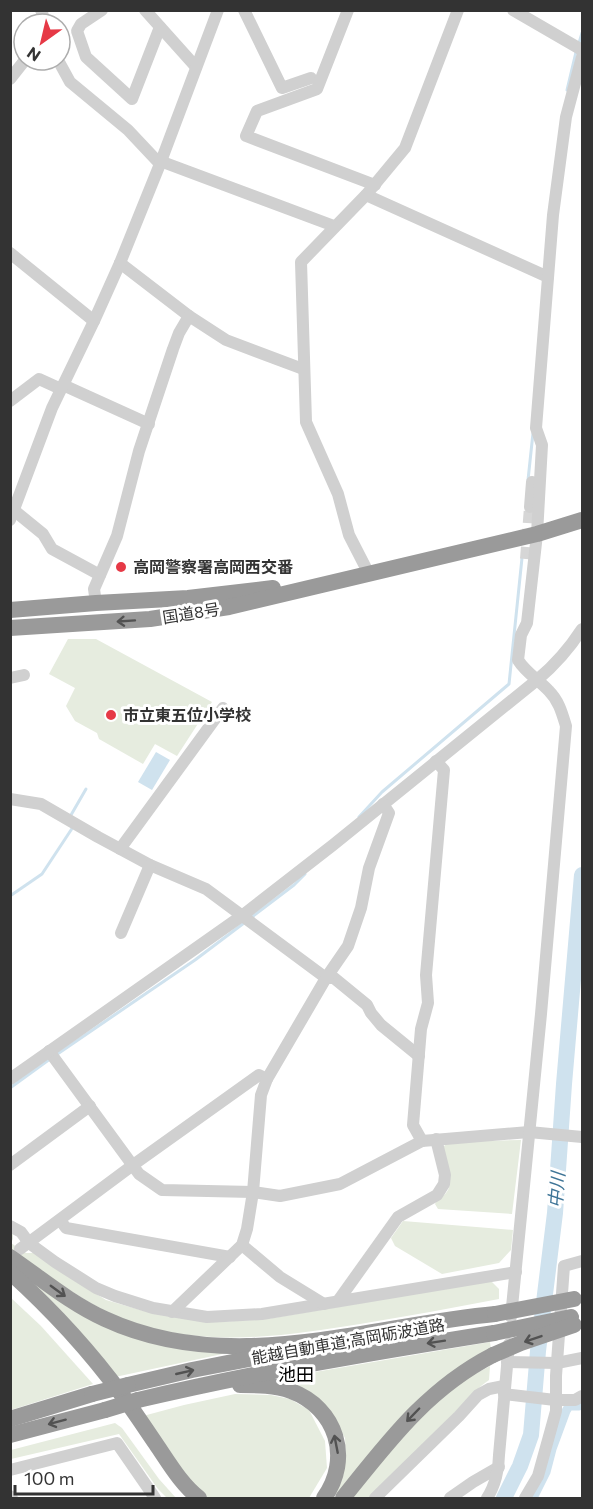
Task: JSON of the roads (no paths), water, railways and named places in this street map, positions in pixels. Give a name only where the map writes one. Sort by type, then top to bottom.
[{"type":"highway","name":"国道8号","points":[[10,628],[161,618],[229,607],[537,534],[582,520]]},
{"type":"highway","name":"国道8号","points":[[10,610],[188,598],[369,574]]},
{"type":"highway","points":[[20,1250],[64,1296],[84,1309],[130,1329],[154,1336],[205,1345],[257,1346],[304,1342],[462,1317],[495,1314]]},
{"type":"highway","points":[[10,1272],[57,1317],[88,1352],[130,1406],[170,1465],[199,1498]]},
{"type":"highway","points":[[10,1287],[50,1325],[93,1373],[134,1429],[159,1470],[183,1498]]},
{"type":"highway","name":"能越自動車道;高岡砺波道路","points":[[10,1419],[92,1394],[264,1355],[578,1298]]},
{"type":"highway","points":[[343,1498],[412,1415],[447,1384],[465,1372],[500,1358],[521,1343],[578,1320]]},
{"type":"highway","name":"能越自動車道;高岡砺波道路","points":[[10,1435],[196,1386],[494,1332],[578,1320]]},
{"type":"highway","points":[[138,1400],[238,1385],[275,1386],[301,1395],[324,1415],[332,1426],[337,1441],[338,1470],[324,1498]]},
{"type":"street","points":[[102,10],[81,24],[77,31],[86,57],[132,99],[160,27]]},
{"type":"street","points":[[145,10],[196,67]]},
{"type":"street","points":[[100,575],[52,549],[43,534],[12,513],[52,408],[120,263],[218,10]]},
{"type":"street","points":[[244,10],[282,88],[311,78]]},
{"type":"street","points":[[348,10],[317,90],[256,111],[246,136],[370,190],[548,277]]},
{"type":"street","points":[[369,574],[349,535],[338,494],[306,422],[301,262],[370,190],[405,148],[458,10]]},
{"type":"street","points":[[513,10],[582,50]]},
{"type":"street","points":[[530,507],[553,215],[566,117],[582,57]]},
{"type":"street","points":[[65,72],[70,82],[128,130],[160,162],[334,226]]},
{"type":"street","points":[[10,253],[94,321]]},
{"type":"street","points":[[120,263],[189,316],[226,340],[303,369]]},
{"type":"street","points":[[96,603],[94,590],[117,536],[139,451],[173,349],[189,316]]},
{"type":"street","points":[[10,401],[39,379],[149,424]]},
{"type":"street","points":[[521,635],[527,622],[537,534],[542,445],[536,428]]},
{"type":"street","points":[[487,1498],[499,1467],[504,1390],[500,1358],[516,1272],[566,726],[560,706],[552,693],[525,670],[518,660],[526,559]]},
{"type":"street","points":[[10,1079],[243,915],[537,680],[570,648],[582,629]]},
{"type":"street","points":[[10,678],[24,675]]},
{"type":"street","points":[[120,849],[223,708]]},
{"type":"street","points":[[422,1141],[413,1125],[421,1029],[428,1003],[426,975],[444,770],[436,761]]},
{"type":"street","points":[[10,799],[41,804],[150,865],[206,889],[326,978],[334,978],[367,1005],[381,1024],[419,1056]]},
{"type":"street","points":[[172,1312],[242,1245],[248,1229],[253,1192],[261,1095],[267,1079],[326,978],[348,946],[369,868],[388,813],[383,804]]},
{"type":"street","points":[[121,933],[150,865]]},
{"type":"street","points":[[49,1051],[139,1174],[162,1190],[253,1192],[280,1196],[340,1184],[422,1141],[529,1132],[577,1137]]},
{"type":"street","points":[[20,1250],[133,1165],[259,1075],[267,1079]]},
{"type":"street","points":[[10,1165],[90,1106]]},
{"type":"street","points":[[338,1301],[398,1217],[437,1195],[444,1184],[446,1175],[436,1139]]},
{"type":"street","points":[[60,1220],[66,1228],[230,1257]]},
{"type":"street","points":[[10,1226],[21,1232],[20,1250]]},
{"type":"street","points":[[242,1245],[280,1277],[324,1304]]},
{"type":"street","points":[[20,1250],[55,1262],[96,1288],[134,1303],[207,1317],[262,1314],[516,1272]]},
{"type":"street","points":[[525,1498],[538,1476],[556,1411],[551,1399],[564,1266],[582,1261]]},
{"type":"street","points":[[500,1358],[554,1363],[582,1358]]},
{"type":"street","points":[[375,1498],[478,1395],[489,1389],[504,1390],[527,1397],[551,1399],[575,1400],[582,1396]]},
{"type":"street","points":[[10,1470],[117,1443],[155,1498]]},
{"type":"street","points":[[450,1498],[499,1467]]},
{"type":"water","points":[[156,752],[170,760],[152,790],[138,782]]},
{"type":"waterway","points":[[579,43],[582,33]]},
{"type":"waterway","points":[[567,90],[576,52]]},
{"type":"waterway","points":[[528,480],[533,433]]},
{"type":"waterway","points":[[359,817],[382,792],[509,684],[522,558]]},
{"type":"waterway","points":[[71,815],[86,789]]},
{"type":"waterway","points":[[10,896],[42,874],[73,827]]},
{"type":"waterway","points":[[252,917],[305,874]]},
{"type":"waterway","name":"中川","points":[[504,1498],[520,1466],[531,1435],[538,1351],[555,1213],[582,875]]},
{"type":"waterway","points":[[56,1055],[195,960],[244,923]]},
{"type":"waterway","points":[[10,1088],[50,1059]]},
{"type":"waterway","points":[[533,1498],[546,1472],[566,1411],[569,1406],[582,1404]]},
{"type":"tunnel","points":[[526,559],[530,507]]},
{"type":"place","name":"高岡警察署高岡西交番","points":[[121,567]]},
{"type":"place","name":"市立東五位小学校","points":[[111,715]]},
{"type":"district","name":"池田","points":[[296,1375]]}]
